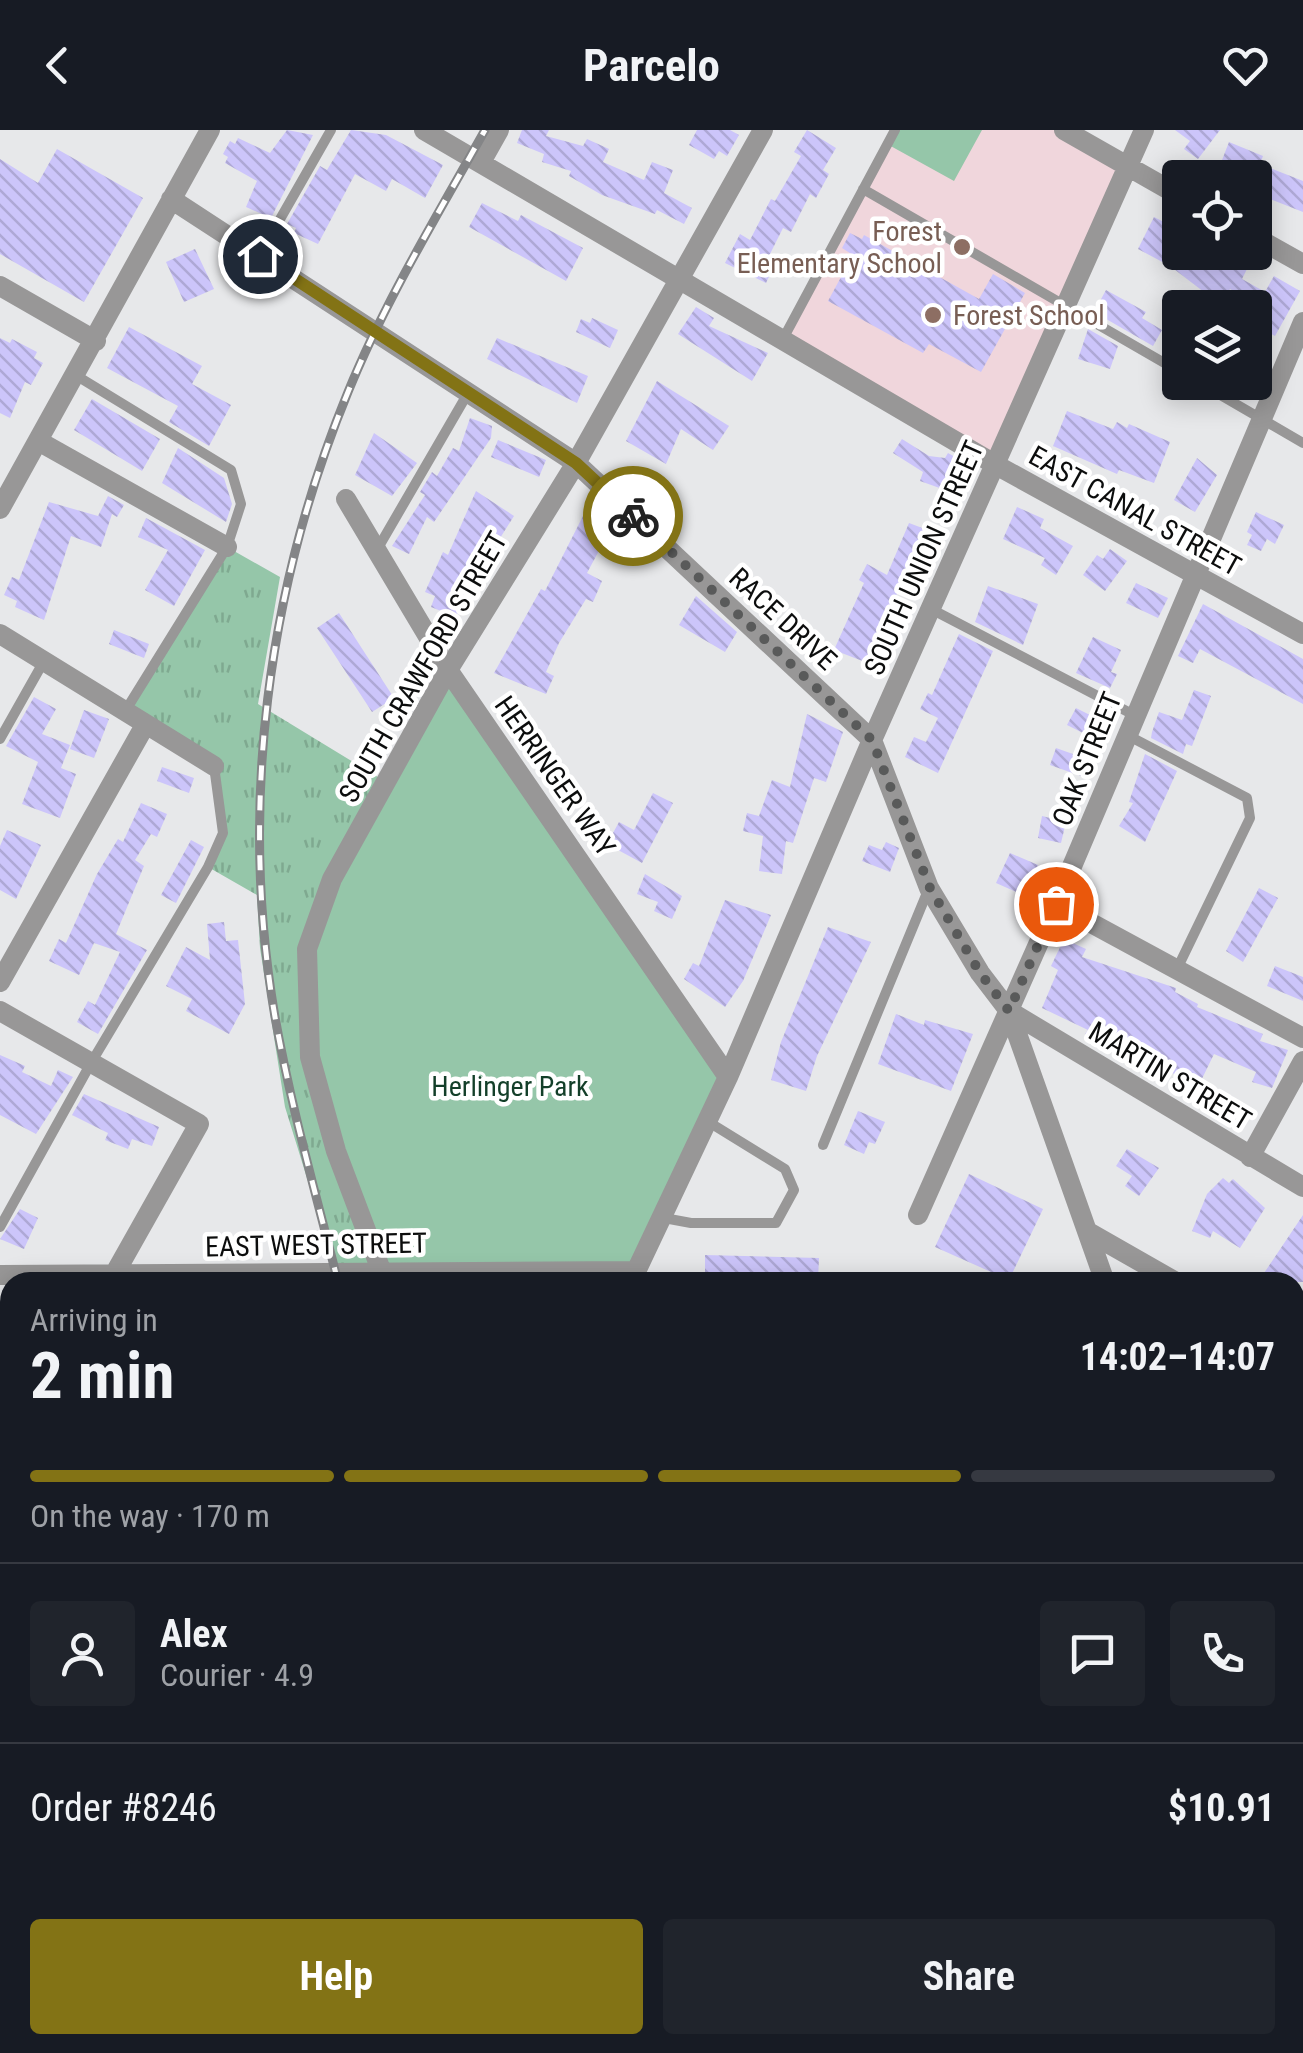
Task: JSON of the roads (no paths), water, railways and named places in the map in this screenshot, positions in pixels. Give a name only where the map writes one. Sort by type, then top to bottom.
[{"type":"street","points":[[0,509],[96,342],[210,130]]},
{"type":"street","name":"EAST CANAL STREET","points":[[424,130],[996,465],[1303,634]]},
{"type":"street","points":[[481,162],[499,130]]},
{"type":"street","points":[[1064,130],[1162,186]]},
{"type":"street","name":"SOUTH UNION STREET","points":[[635,1272],[728,1078],[872,740],[1144,130]]},
{"type":"street","name":"SOUTH CRAWFORD STREET","points":[[381,1270],[336,1150],[310,1056],[307,949],[332,879],[448,670],[576,463],[681,279],[755,133]]},
{"type":"street","name":"RACE DRIVE","points":[[172,199],[576,463],[872,740],[930,888],[980,973],[1009,1011],[1102,1272]]},
{"type":"street","points":[[1272,247],[1303,264]]},
{"type":"street","points":[[0,286],[96,342]]},
{"type":"street","name":"OAK STREET","points":[[918,1215],[1056,904],[1192,574],[1303,322]]},
{"type":"street","points":[[40,442],[227,547]]},
{"type":"street","name":"HERRINGER WAY","points":[[346,499],[448,670],[728,1078]]},
{"type":"street","points":[[0,634],[144,727],[214,766]]},
{"type":"street","points":[[0,982],[144,727]]},
{"type":"street","points":[[1056,904],[1303,1038]]},
{"type":"street","points":[[0,1010],[200,1124],[114,1272]]},
{"type":"street","name":"MARTIN STREET","points":[[1009,1011],[1303,1187]]},
{"type":"street","points":[[1250,1157],[1303,1061]]},
{"type":"street","points":[[1090,1233],[1158,1272]]},
{"type":"street","name":"EAST WEST STREET","points":[[321,1272],[453,1272]]},
{"type":"lane","points":[[260,256],[331,130]]},
{"type":"lane","points":[[783,339],[895,130]]},
{"type":"lane","points":[[863,189],[1162,361]]},
{"type":"lane","points":[[77,376],[231,470],[241,504],[227,547],[124,714]]},
{"type":"lane","points":[[378,548],[469,393]]},
{"type":"lane","points":[[1227,400],[1303,443]]},
{"type":"lane","points":[[931,609],[1247,798],[1250,818],[1177,970]]},
{"type":"lane","points":[[0,739],[44,661]]},
{"type":"lane","points":[[0,1228],[91,1063],[208,866],[223,833],[214,766]]},
{"type":"lane","points":[[823,1145],[930,888]]},
{"type":"lane","points":[[664,1218],[745,1225],[776,1222],[794,1190],[785,1169],[707,1120]]},
{"type":"railway","points":[[335,1272],[288,1084],[264,938],[261,779],[268,700],[297,543],[348,392],[395,292],[485,130]]},
{"type":"place","name":"Forest Elementary School","points":[[962,247]]},
{"type":"place","name":"Forest School","points":[[933,315]]},
{"type":"park label","name":"Herlinger Park","points":[[510,1086]]}]
